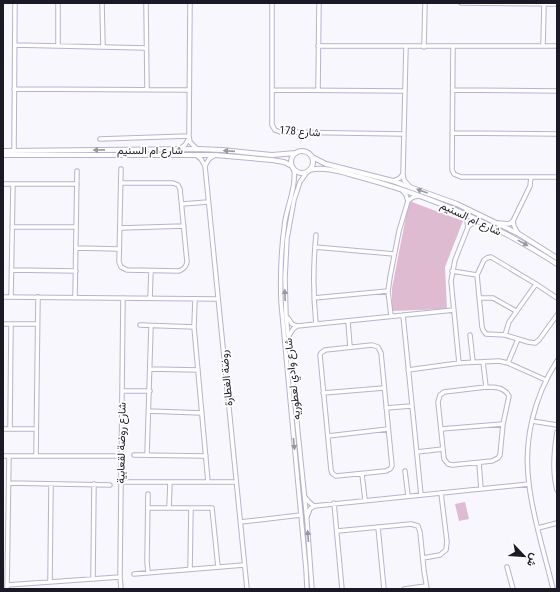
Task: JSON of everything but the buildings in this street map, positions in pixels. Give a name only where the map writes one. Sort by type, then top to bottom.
[{"type":"main road","name":"شارع ام السنيم","points":[[3,151],[197,149],[272,155],[296,153]]},
{"type":"main road","points":[[303,151],[312,157],[313,163],[308,171],[300,173],[293,168],[292,159],[296,153],[303,151]]},
{"type":"main road","name":"شارع ام السنيم","points":[[3,155],[215,155],[280,161],[293,168]]},
{"type":"main road","name":"شارع ام السنيم","points":[[312,157],[326,164],[393,181],[457,204],[519,234],[557,258]]},
{"type":"main road","name":"شارع ام السنيم","points":[[308,171],[318,169],[330,170],[378,182],[419,196],[482,222],[557,264]]},
{"type":"street","points":[[14,151],[15,3]]},
{"type":"street","points":[[58,3],[58,46]]},
{"type":"street","points":[[102,3],[103,47]]},
{"type":"street","points":[[146,3],[146,90]]},
{"type":"street","points":[[190,3],[189,137],[192,145],[197,149]]},
{"type":"street","name":"شارع 178","points":[[272,3],[272,125],[277,132],[404,134]]},
{"type":"street","points":[[318,90],[319,3]]},
{"type":"street","points":[[424,46],[425,3]]},
{"type":"street","points":[[461,3],[557,4]]},
{"type":"street","points":[[543,46],[544,4]]},
{"type":"street","points":[[15,45],[146,48]]},
{"type":"street","points":[[318,46],[557,46]]},
{"type":"street","points":[[406,46],[404,180],[410,187]]},
{"type":"street","points":[[453,47],[452,170],[455,175],[461,177],[557,178]]},
{"type":"street","points":[[14,89],[189,90]]},
{"type":"street","points":[[272,90],[405,91]]},
{"type":"street","points":[[452,90],[557,91]]},
{"type":"street","points":[[452,133],[557,134]]},
{"type":"street","points":[[100,139],[189,137]]},
{"type":"street","points":[[179,149],[185,145],[189,137]]},
{"type":"street","points":[[195,155],[201,159],[205,166]]},
{"type":"street","points":[[205,166],[209,159],[215,155]]},
{"type":"street","name":"روضة الغطارة","points":[[205,166],[247,589]]},
{"type":"street","name":"شارع وادي لعطوريه","points":[[293,168],[294,180],[285,220],[280,282],[285,354],[307,589]]},
{"type":"street","points":[[120,184],[173,183],[178,185],[180,190],[184,226],[187,262],[185,268],[179,271],[127,270],[121,268],[119,262],[120,184],[121,169]]},
{"type":"street","points":[[75,297],[77,171]]},
{"type":"street","name":"شارع وادي لعطوريه","points":[[308,171],[297,188],[290,221],[285,278],[288,340],[307,521],[312,589]]},
{"type":"street","points":[[393,181],[404,174]]},
{"type":"street","points":[[497,223],[507,224],[513,221],[530,186],[531,178]]},
{"type":"street","points":[[3,184],[77,184]]},
{"type":"street","points":[[11,297],[13,184]]},
{"type":"street","points":[[402,190],[408,201]]},
{"type":"street","points":[[391,316],[388,291],[399,231],[408,201],[413,197],[419,196]]},
{"type":"street","points":[[182,204],[208,202]]},
{"type":"street","points":[[463,213],[468,227]]},
{"type":"street","points":[[513,221],[519,234]]},
{"type":"street","points":[[458,363],[451,281],[452,271],[468,227],[474,222],[482,222]]},
{"type":"street","points":[[12,227],[76,226]]},
{"type":"street","points":[[120,228],[184,226]]},
{"type":"street","points":[[316,235],[314,247],[314,298],[316,324]]},
{"type":"street","points":[[314,247],[394,254]]},
{"type":"street","points":[[76,248],[119,249]]},
{"type":"street","points":[[557,298],[491,257],[484,260],[477,275],[482,330],[484,333],[489,335],[505,335],[531,343],[537,342],[557,315]]},
{"type":"street","points":[[12,270],[76,271]]},
{"type":"street","points":[[150,298],[151,271]]},
{"type":"street","points":[[452,271],[477,275]]},
{"type":"street","points":[[505,335],[507,325],[536,284]]},
{"type":"street","points":[[314,298],[388,291]]},
{"type":"street","points":[[3,297],[218,300]]},
{"type":"street","points":[[36,456],[38,297]]},
{"type":"street","name":"شارع روضة لقعابية","points":[[121,589],[120,456],[123,298]]},
{"type":"street","points":[[479,298],[493,298],[516,311]]},
{"type":"street","points":[[195,299],[194,327],[208,482]]},
{"type":"street","points":[[286,315],[290,322],[297,326],[454,310]]},
{"type":"street","points":[[403,315],[421,495]]},
{"type":"street","points":[[348,321],[350,347]]},
{"type":"street","points":[[3,324],[37,324]]},
{"type":"street","points":[[10,429],[11,324]]},
{"type":"street","points":[[140,325],[194,327]]},
{"type":"street","points":[[147,455],[151,326]]},
{"type":"street","points":[[288,340],[291,332],[297,326]]},
{"type":"street","points":[[470,335],[473,362]]},
{"type":"street","points":[[508,363],[518,339]]},
{"type":"street","points":[[372,345],[378,347],[381,354],[392,464],[390,469],[386,471],[338,477],[332,473],[319,359],[321,353],[326,350],[350,347],[372,345]]},
{"type":"street","points":[[408,370],[458,363],[499,361],[508,363],[546,380]]},
{"type":"street","points":[[552,589],[529,484],[528,450],[532,421],[537,402],[546,380],[557,361]]},
{"type":"street","points":[[483,362],[486,387]]},
{"type":"street","points":[[150,369],[198,370]]},
{"type":"street","points":[[486,387],[499,388],[508,393],[509,400],[503,424],[498,458],[492,461],[479,463],[450,465],[446,462],[443,449],[438,402],[440,395],[444,392],[486,387]]},
{"type":"street","points":[[323,394],[384,388]]},
{"type":"street","points":[[122,390],[150,391]]},
{"type":"street","points":[[386,408],[411,406]]},
{"type":"street","points":[[149,411],[202,413]]},
{"type":"street","points":[[532,421],[557,425]]},
{"type":"street","points":[[441,429],[503,424]]},
{"type":"street","points":[[3,429],[36,429]]},
{"type":"street","points":[[328,436],[388,430]]},
{"type":"street","points":[[557,432],[555,480],[557,490]]},
{"type":"street","points":[[417,452],[443,449]]},
{"type":"street","points":[[134,455],[206,456]]},
{"type":"street","points":[[3,456],[120,456]]},
{"type":"street","points":[[9,456],[7,587],[50,581],[120,577]]},
{"type":"street","points":[[479,463],[481,489]]},
{"type":"street","points":[[405,470],[408,496]]},
{"type":"street","points":[[362,474],[364,500]]},
{"type":"street","points":[[120,482],[236,482]]},
{"type":"street","points":[[170,482],[170,508]]},
{"type":"street","points":[[9,483],[110,484]]},
{"type":"street","points":[[50,581],[51,484]]},
{"type":"street","points":[[93,579],[94,484]]},
{"type":"street","points":[[307,521],[309,512],[314,506],[529,484]]},
{"type":"street","points":[[422,558],[440,554],[446,550],[447,542],[441,492]]},
{"type":"street","points":[[148,494],[148,573]]},
{"type":"street","points":[[304,494],[314,506]]},
{"type":"street","points":[[334,503],[342,589]]},
{"type":"street","points":[[148,508],[212,508],[218,567]]},
{"type":"street","points":[[190,569],[191,508]]},
{"type":"street","points":[[240,522],[301,515]]},
{"type":"street","points":[[538,528],[557,523]]},
{"type":"street","points":[[337,531],[411,524],[418,526],[420,532],[426,588],[404,589]]},
{"type":"street","points":[[378,527],[384,589]]},
{"type":"street","points":[[134,574],[244,565]]},
{"type":"street","points":[[507,567],[513,589]]},
{"type":"shaded area","points":[[409,201],[463,221],[445,267],[447,309],[392,311],[392,288]]},
{"type":"shaded area","points":[[465,502],[469,519],[459,521],[455,504]]}]
